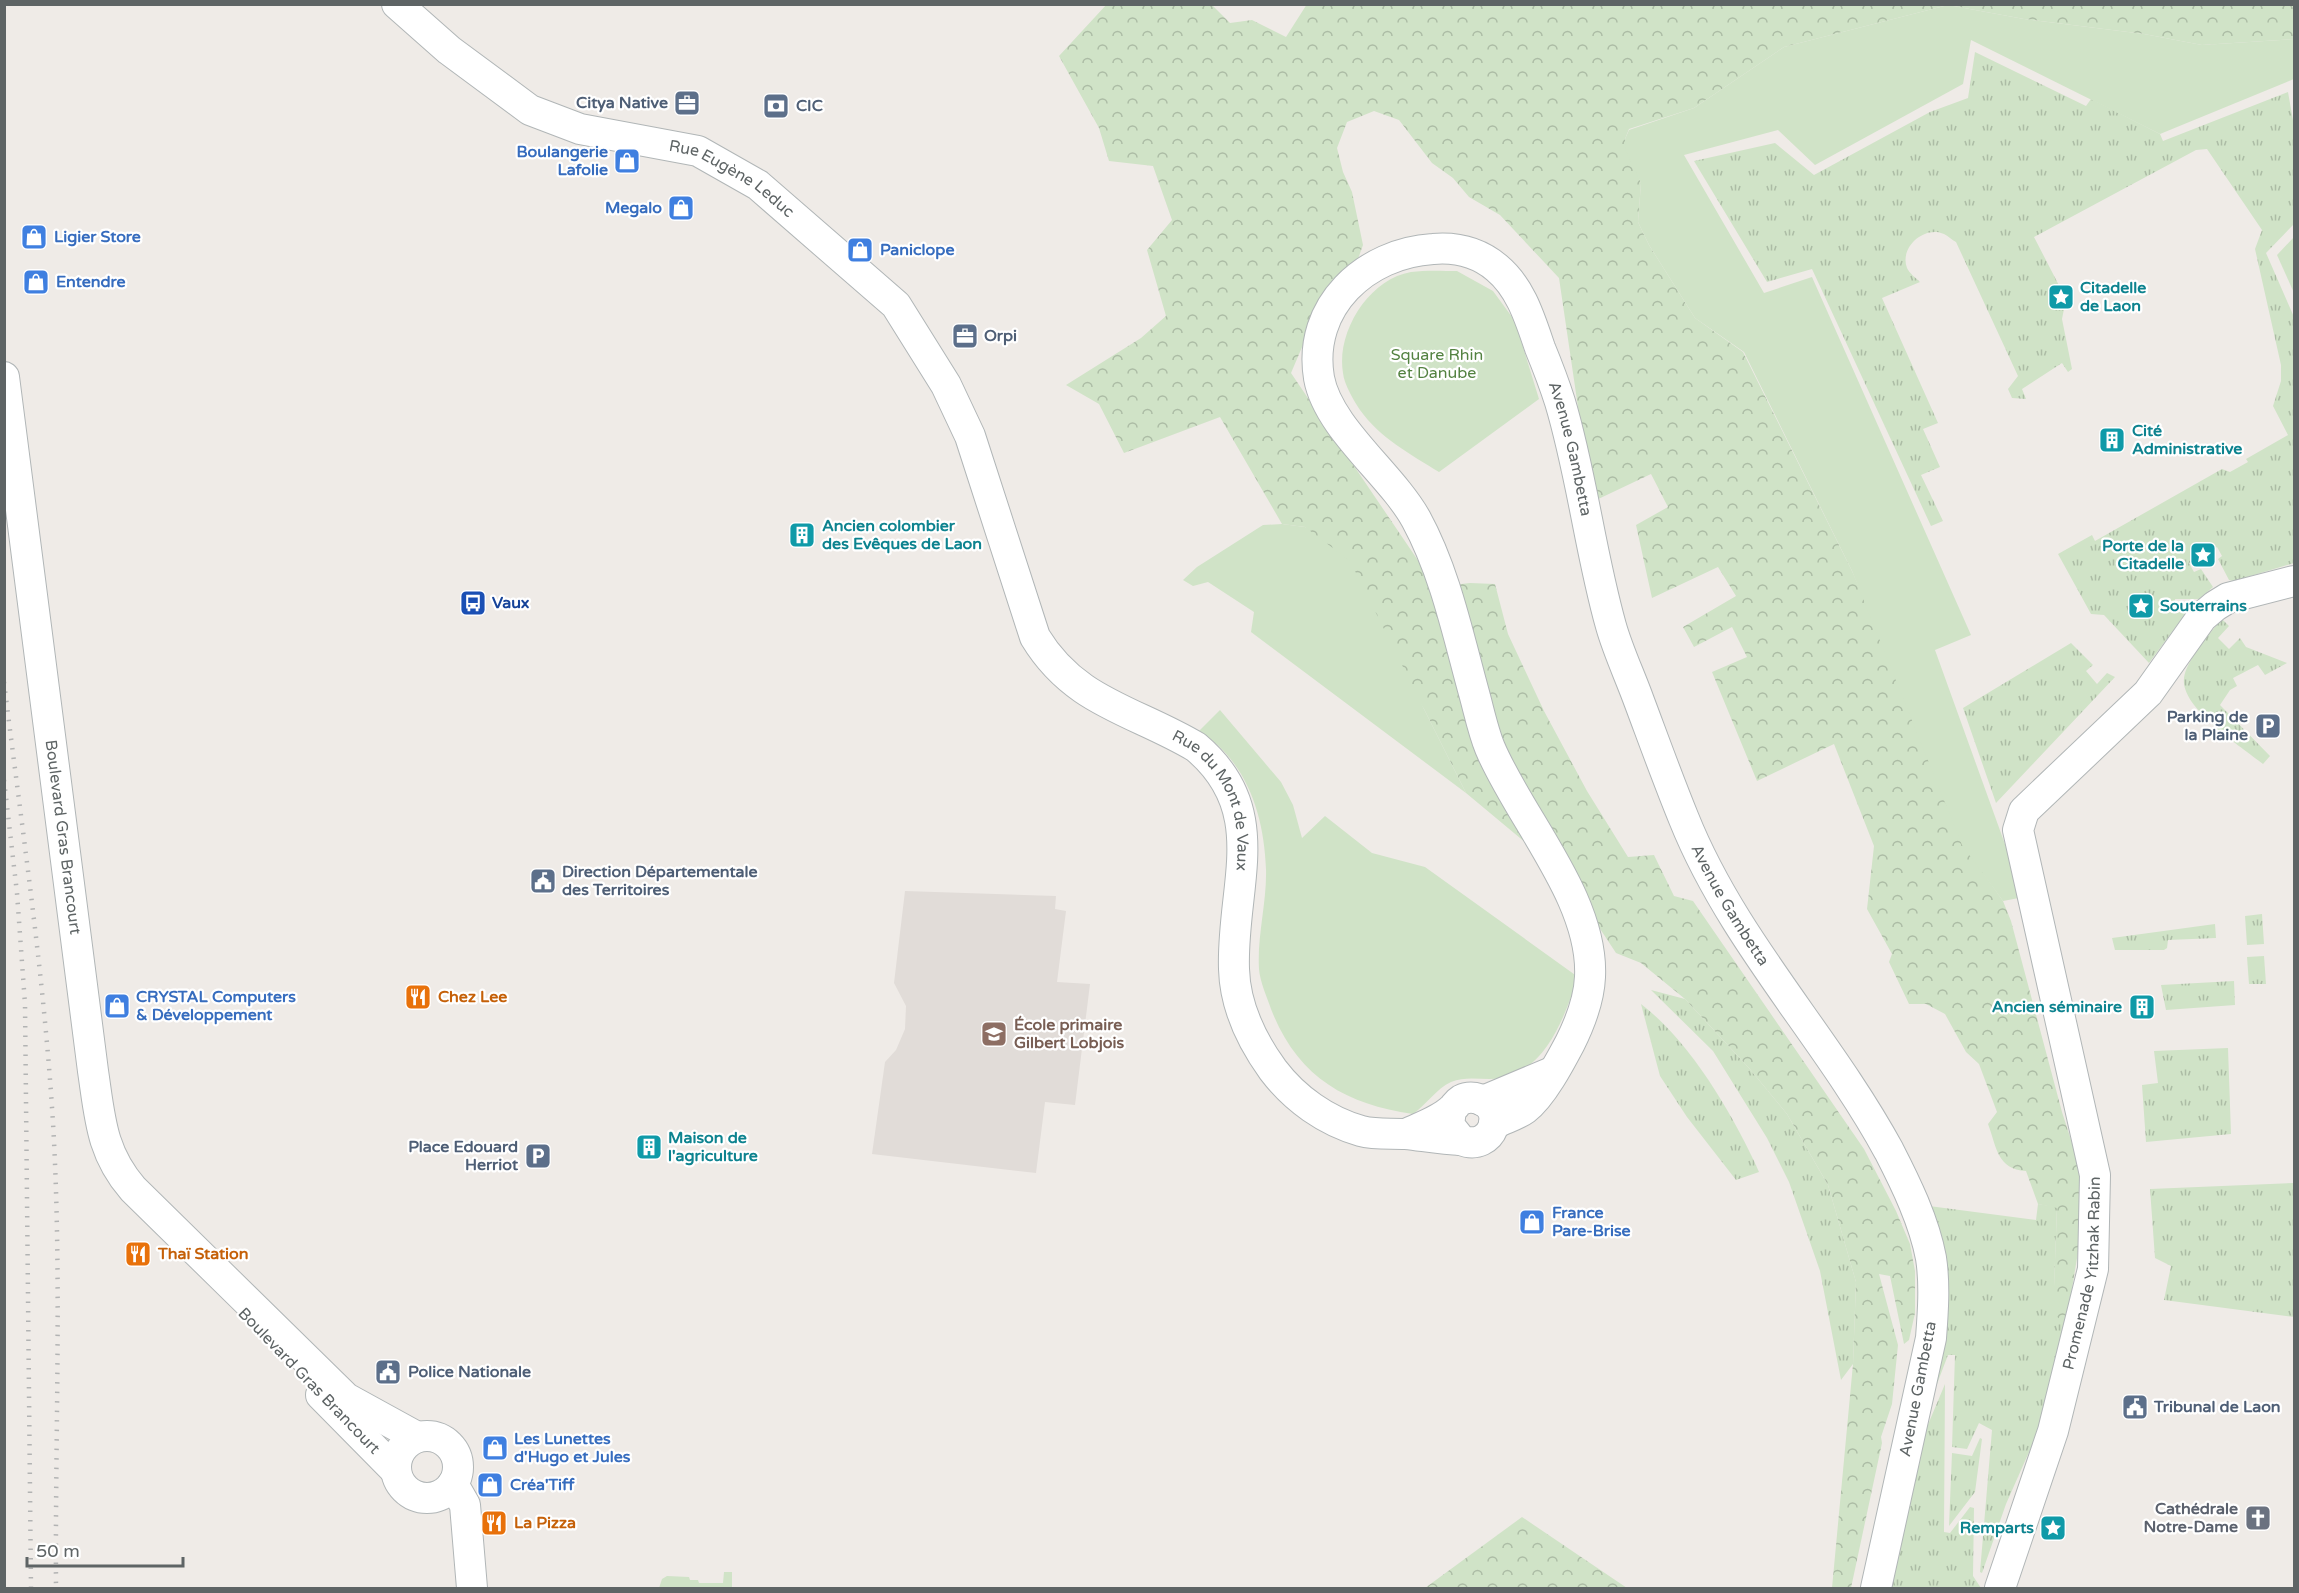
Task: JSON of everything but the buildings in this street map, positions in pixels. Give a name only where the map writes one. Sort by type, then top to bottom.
[{"type":"main road","name":"Rue Eugène Leduc","points":[[397,4],[449,50],[530,110],[580,129],[698,151],[758,185],[896,305],[946,385],[978,458]]},
{"type":"main road","name":"Avenue Gambetta","points":[[1489,1112],[1526,1108],[1554,1070],[1578,1025],[1588,997],[1591,974],[1587,940],[1574,901],[1517,803],[1488,743],[1446,592],[1426,539],[1408,506],[1334,416],[1319,380],[1321,335],[1335,302],[1349,284],[1362,273],[1398,254],[1445,248],[1463,250],[1480,256],[1495,266],[1517,291],[1560,403],[1612,628],[1697,851],[1719,893],[1854,1091],[1896,1165],[1918,1215],[1932,1269],[1934,1311],[1931,1338],[1876,1588]]},
{"type":"main road","name":"Boulevard Gras Brancourt","points":[[4,377],[105,1146],[121,1176],[203,1260],[264,1315],[346,1398],[417,1437]]},
{"type":"main road","name":"Rue du Mont de Vaux","points":[[978,458],[1035,637],[1044,652],[1079,688],[1196,747],[1212,761],[1232,789],[1238,804],[1242,845],[1234,972],[1245,1019],[1267,1061],[1295,1094],[1332,1120],[1375,1134],[1406,1134],[1461,1140]]},
{"type":"main road","name":"Promenade Yitzhak Rabin","points":[[2000,1588],[2053,1431],[2093,1269],[2095,1174],[2018,830],[2024,811],[2148,693],[2202,617],[2228,598],[2295,581]]},
{"type":"main road","points":[[1470,1097],[1489,1112],[1492,1131],[1482,1141],[1467,1143],[1461,1140],[1449,1125],[1451,1110],[1463,1099],[1470,1097]]},
{"type":"main road","name":"Rue du Mont de Vaux","points":[[1406,1134],[1451,1110]]},
{"type":"main road","name":"Boulevard Gras Brancourt","points":[[203,1260],[242,1314],[396,1472]]},
{"type":"main road","points":[[452,1588],[444,1491],[459,1466],[451,1447],[434,1436],[417,1437],[400,1450],[396,1472],[399,1481],[413,1496],[444,1491],[465,1505],[472,1588]]},
{"type":"shaded area","name":"École primaire Gilbert Lobjois","points":[[905,891],[1056,896],[1055,909],[1066,911],[1057,982],[1090,984],[1075,1105],[1045,1102],[1036,1173],[872,1154],[885,1062],[896,1050],[905,1029],[906,1006],[894,983]]},
{"type":"green space","points":[[1107,4],[1212,5],[1230,23],[1252,20],[1286,37],[1307,4],[2294,5],[2294,39],[2202,45],[2144,34],[2024,19],[1948,5],[1784,47],[1694,108],[1629,129],[1625,139],[1641,183],[1638,222],[1649,245],[1695,318],[1743,352],[1852,571],[1984,874],[2003,901],[2011,921],[2062,1112],[2081,1171],[2078,1252],[2066,1325],[2053,1313],[2057,1208],[2038,1204],[2026,1171],[2009,1166],[2000,1156],[1988,1124],[1997,1112],[1979,1064],[1966,1052],[1945,1014],[1926,1004],[1909,1004],[1889,962],[1892,954],[1867,909],[1874,846],[1834,744],[1757,781],[1712,672],[1747,657],[1732,627],[1694,647],[1683,627],[1736,596],[1718,567],[1652,598],[1636,525],[1668,507],[1651,474],[1592,502],[1559,278],[1500,215],[1469,197],[1453,178],[1432,163],[1399,120],[1374,111],[1347,122],[1337,148],[1343,172],[1352,192],[1363,245],[1358,259],[1329,284],[1291,373],[1436,587],[1470,583],[1495,584],[1508,634],[1544,711],[1587,791],[1628,857],[1654,855],[1674,896],[1693,901],[1864,1149],[1910,1244],[1915,1271],[1915,1313],[1909,1340],[1904,1344],[1890,1276],[1879,1274],[1898,1345],[1892,1404],[1881,1437],[1882,1443],[1851,1588],[1832,1588],[1853,1364],[1856,1282],[1828,1185],[1787,1114],[1749,1068],[1685,999],[1641,963],[1616,953],[1581,900],[1526,843],[1466,793],[1424,709],[1305,527],[1282,524],[1220,417],[1124,453],[1099,404],[1066,385],[1141,338],[1166,316],[1147,250],[1172,220],[1153,166],[1109,161],[1099,128],[1059,56]]},
{"type":"green space","points":[[1948,5],[2024,19],[2144,34],[2202,45],[2294,39],[2294,79],[2160,134],[1971,40],[1963,84],[1815,165],[1778,130],[1684,155],[1764,293],[1812,277],[1971,635],[1935,650],[2024,897],[2003,901],[1962,845],[1852,571],[1744,352],[1695,318],[1649,245],[1638,222],[1641,183],[1626,151],[1625,139],[1629,130],[1694,108],[1784,47]]},
{"type":"green space","points":[[1975,52],[2086,106],[2091,99],[2160,134],[2163,141],[2288,92],[2294,126],[2294,224],[2266,253],[2294,317],[2294,563],[2234,581],[2229,580],[2218,559],[2222,556],[2217,547],[2189,563],[2194,572],[2201,569],[2213,587],[2199,599],[2175,599],[2176,606],[2189,609],[2149,663],[2104,615],[2091,614],[2058,554],[2092,535],[2095,541],[2222,469],[2230,472],[2248,462],[2246,459],[2288,435],[2273,406],[2281,381],[2281,365],[2255,249],[2262,230],[2207,149],[2196,150],[2034,237],[2066,299],[2062,319],[2072,369],[2068,372],[2062,363],[2022,389],[2026,399],[2012,398],[2008,389],[2018,376],[1956,242],[1937,232],[1922,235],[1910,246],[1906,260],[1907,268],[1920,282],[1882,298],[1938,423],[1923,429],[1940,467],[1921,475],[1943,521],[1931,526],[1812,269],[1767,282],[1694,161],[1775,143],[1814,175],[1930,112],[1968,98]]},
{"type":"green space","points":[[2294,237],[2294,293],[2277,255]]},
{"type":"green space","name":"Square Rhin et Danube","points":[[1457,271],[1493,291],[1515,321],[1539,399],[1439,472],[1396,445],[1368,420],[1347,387],[1342,357],[1350,325],[1369,296],[1382,285],[1411,272]]},
{"type":"green space","points":[[1282,524],[1305,527],[1350,561],[1466,793],[1251,632],[1254,612],[1208,582],[1193,586],[1183,580],[1197,567],[1263,525]]},
{"type":"green space","points":[[2222,619],[2229,626],[2218,638],[2229,649],[2240,638],[2246,647],[2287,663],[2265,675],[2258,665],[2233,678],[2237,686],[2230,690],[2220,705],[2270,756],[2263,764],[2214,726],[2192,702],[2185,690],[2184,678],[2189,663]]},
{"type":"green space","points":[[2071,643],[2093,665],[2086,671],[2097,684],[2107,673],[2115,677],[1996,803],[1963,708]]},
{"type":"green space","points":[[1220,710],[1281,782],[1293,805],[1302,838],[1325,816],[1372,853],[1425,867],[1578,977],[1567,1008],[1552,1039],[1531,1064],[1517,1073],[1501,1078],[1464,1079],[1451,1082],[1441,1088],[1413,1114],[1365,1103],[1345,1094],[1326,1083],[1309,1069],[1294,1052],[1271,1009],[1260,974],[1259,944],[1266,869],[1265,849],[1257,810],[1241,774],[1216,743],[1199,731]]},
{"type":"green space","points":[[2262,914],[2264,944],[2247,945],[2245,916]]},
{"type":"green space","points":[[2215,924],[2216,938],[2168,940],[2167,948],[2164,950],[2115,950],[2112,938]]},
{"type":"green space","points":[[2264,956],[2266,984],[2249,984],[2247,957]]},
{"type":"green space","points":[[2234,981],[2235,1005],[2166,1010],[2161,985]]},
{"type":"green space","points":[[1651,990],[1685,999],[1749,1068],[1787,1114],[1828,1185],[1856,1282],[1853,1364],[1841,1380],[1820,1271],[1789,1182],[1767,1138],[1713,1051]]},
{"type":"green space","points":[[1641,1004],[1677,1038],[1709,1081],[1737,1127],[1759,1172],[1736,1180],[1687,1117],[1660,1076]]},
{"type":"green space","points":[[2228,1048],[2231,1134],[2146,1142],[2142,1085],[2158,1083],[2154,1051]]},
{"type":"green space","points":[[2294,1183],[2294,1317],[2164,1300],[2171,1266],[2155,1258],[2150,1189]]},
{"type":"green space","points":[[2038,1204],[2057,1207],[2054,1289],[2066,1325],[2049,1407],[2006,1504],[1982,1573],[1980,1572],[1992,1430],[1979,1423],[1967,1449],[1952,1447],[1955,1355],[1948,1355],[1937,1384],[1933,1384],[1948,1307],[1946,1253],[1929,1206],[2036,1220]]},
{"type":"green space","points":[[1945,1384],[1944,1532],[1950,1533],[1970,1507],[1974,1508],[1973,1576],[1981,1588],[1889,1588],[1927,1427]]},
{"type":"green space","points":[[1980,1438],[1982,1439],[1975,1492],[1949,1526],[1952,1453],[1972,1456]]},
{"type":"green space","points":[[1522,1517],[1627,1588],[1425,1588]]},
{"type":"green space","points":[[724,1572],[732,1572],[732,1588],[659,1588],[662,1579],[667,1576],[689,1577],[690,1580],[698,1580],[699,1583],[723,1583]]},
{"type":"railway","points":[[4,682],[38,957],[53,1123],[58,1297],[56,1588]]},
{"type":"railway","points":[[4,780],[17,893],[25,1004],[31,1588]]},
{"type":"place","name":"Citya Native","points":[[687,103]]},
{"type":"place","name":"CIC","points":[[776,106]]},
{"type":"place","name":"Boulangerie Lafolie","points":[[627,161]]},
{"type":"place","name":"Megalo","points":[[681,208]]},
{"type":"place","name":"Ligier Store","points":[[34,237]]},
{"type":"place","name":"Paniclope","points":[[860,250]]},
{"type":"place","name":"Entendre","points":[[36,282]]},
{"type":"place","name":"Citadelle de Laon","points":[[2061,297]]},
{"type":"place","name":"Orpi","points":[[965,336]]},
{"type":"place","name":"Cité Administrative","points":[[2112,440]]},
{"type":"place","name":"Ancien colombier des Evêques de Laon","points":[[802,535]]},
{"type":"place","name":"Porte de la Citadelle","points":[[2203,555]]},
{"type":"place","name":"Vaux","points":[[473,603]]},
{"type":"place","name":"Souterrains","points":[[2141,606]]},
{"type":"place","name":"Parking de la Plaine","points":[[2268,726]]},
{"type":"place","name":"Direction Départementale des Territoires","points":[[543,881]]},
{"type":"place","name":"Chez Lee","points":[[418,997]]},
{"type":"place","name":"CRYSTAL Computers & Développement","points":[[117,1006]]},
{"type":"place","name":"Ancien séminaire","points":[[2142,1007]]},
{"type":"place","name":"École primaire Gilbert Lobjois","points":[[994,1034]]},
{"type":"place","name":"Maison de l'agriculture","points":[[649,1147]]},
{"type":"place","name":"Place Edouard Herriot","points":[[538,1156]]},
{"type":"place","name":"France Pare-Brise","points":[[1532,1222]]},
{"type":"place","name":"Thaï Station","points":[[138,1254]]},
{"type":"place","name":"Police Nationale","points":[[388,1372]]},
{"type":"place","name":"Tribunal de Laon","points":[[2135,1407]]},
{"type":"place","name":"Les Lunettes d'Hugo et Jules","points":[[495,1448]]},
{"type":"place","name":"Créa'Tiff","points":[[490,1485]]},
{"type":"place","name":"Cathédrale Notre-Dame","points":[[2258,1518]]},
{"type":"place","name":"La Pizza","points":[[494,1523]]},
{"type":"place","name":"Remparts","points":[[2053,1528]]}]
